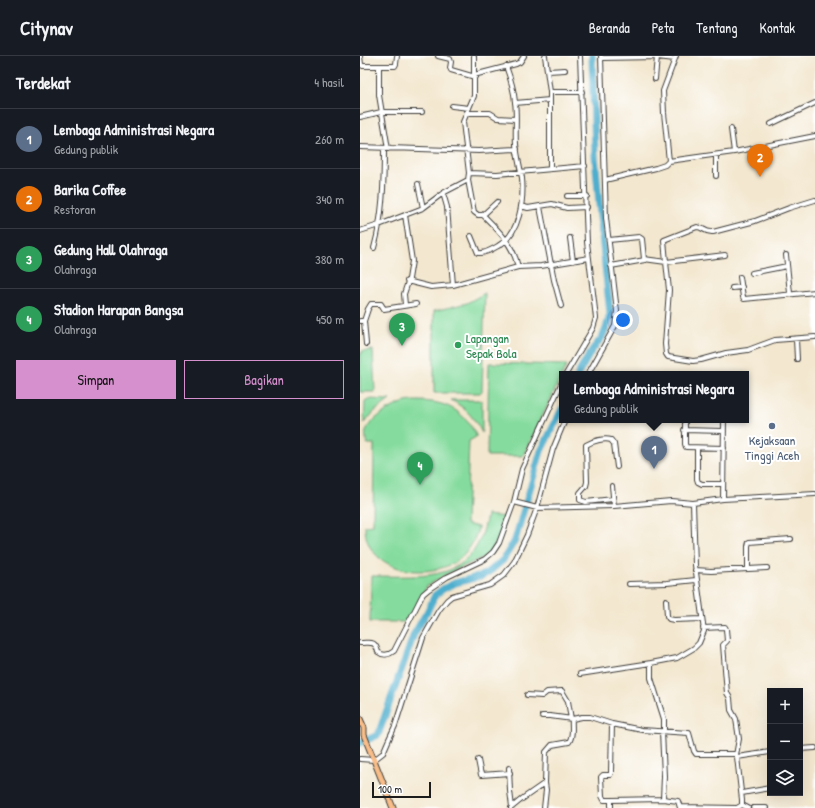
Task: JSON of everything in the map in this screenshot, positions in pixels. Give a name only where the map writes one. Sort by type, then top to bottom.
[{"type":"main road","points":[[360,719],[364,728],[362,733],[393,808]]},
{"type":"street","points":[[360,56],[360,64],[363,66],[395,66],[397,56]]},
{"type":"street","points":[[438,56],[444,57],[451,61],[451,70],[475,76],[520,62],[524,56]]},
{"type":"street","points":[[474,56],[474,96],[464,118],[463,125],[467,150],[469,173],[468,180],[473,210],[478,215],[483,215],[507,239],[518,267]]},
{"type":"street","points":[[545,56],[550,92],[550,168]]},
{"type":"street","points":[[568,371],[593,328],[596,318],[587,242],[587,196],[580,56]]},
{"type":"street","points":[[590,371],[615,326],[617,311],[609,240],[605,180],[601,57],[675,57],[663,91],[664,120],[669,161]]},
{"type":"street","points":[[654,79],[657,57]]},
{"type":"street","points":[[374,248],[379,225],[383,193],[386,148],[379,90],[379,66]]},
{"type":"street","points":[[471,236],[478,253],[500,246],[507,239],[515,226],[521,206],[522,184],[517,149],[516,103],[512,83],[506,66]]},
{"type":"street","points":[[548,71],[565,70]]},
{"type":"street","points":[[550,92],[582,92]]},
{"type":"street","points":[[516,103],[550,100]]},
{"type":"street","points":[[770,124],[815,103]]},
{"type":"street","points":[[452,106],[469,108]]},
{"type":"street","points":[[360,116],[381,112],[422,112]]},
{"type":"street","points":[[466,113],[490,113],[498,118],[516,119]]},
{"type":"street","points":[[731,129],[734,152]]},
{"type":"street","points":[[605,180],[656,168],[665,165],[669,161],[734,152],[815,136]]},
{"type":"street","points":[[360,147],[467,150],[517,149]]},
{"type":"street","points":[[716,155],[716,176]]},
{"type":"street","points":[[469,173],[497,174],[585,166]]},
{"type":"street","points":[[360,231],[405,216],[423,208],[443,193],[468,180]]},
{"type":"street","points":[[418,184],[423,208]]},
{"type":"street","points":[[443,193],[447,207],[453,285]]},
{"type":"street","points":[[567,196],[587,196]]},
{"type":"street","points":[[815,200],[755,221],[713,232],[706,232],[697,227],[665,238],[663,241],[669,290],[665,344],[666,354],[668,357],[693,361],[701,360],[726,353],[748,350],[775,340],[815,336]]},
{"type":"street","points":[[483,215],[497,202]]},
{"type":"street","points":[[521,206],[528,208],[552,204],[567,208],[587,207]]},
{"type":"street","points":[[540,207],[554,282],[561,306]]},
{"type":"street","points":[[405,216],[412,261],[404,294],[405,305]]},
{"type":"street","points":[[570,238],[573,260]]},
{"type":"street","points":[[609,240],[641,238],[643,258],[645,260]]},
{"type":"street","points":[[612,266],[645,260],[666,262],[725,255]]},
{"type":"street","points":[[786,255],[790,293]]},
{"type":"street","points":[[407,281],[431,287],[453,285],[518,267],[531,267],[589,258]]},
{"type":"street","points":[[752,274],[787,266]]},
{"type":"street","points":[[740,277],[744,299],[790,293],[815,292]]},
{"type":"street","points":[[732,288],[742,287]]},
{"type":"street","points":[[366,344],[362,321],[371,304],[381,304],[384,309],[416,304]]},
{"type":"street","points":[[796,338],[797,359]]},
{"type":"street","points":[[360,643],[374,644],[378,652],[381,654],[390,654],[394,651],[419,602],[429,589],[447,577],[485,559],[493,552],[499,543],[516,502],[522,469],[559,389]]},
{"type":"street","points":[[360,759],[374,760],[383,753],[395,726],[423,638],[439,610],[452,596],[490,586],[504,575],[514,562],[527,535],[554,449],[565,423]]},
{"type":"street","points":[[685,423],[685,446],[688,448],[724,448]]},
{"type":"street","points":[[723,499],[724,423]]},
{"type":"street","points":[[684,430],[724,431]]},
{"type":"street","points":[[613,499],[586,502],[580,500],[581,491],[586,486],[587,482],[586,445],[590,442],[606,439],[611,440],[614,444],[617,467]]},
{"type":"street","points":[[697,448],[698,482],[702,484],[723,484]]},
{"type":"street","points":[[612,486],[614,506]]},
{"type":"street","points":[[516,502],[535,508],[614,506],[671,501],[693,503],[723,499],[815,494]]},
{"type":"street","points":[[580,674],[677,658],[694,648],[699,643],[704,628],[695,570],[693,503]]},
{"type":"street","points":[[748,568],[749,542],[791,539]]},
{"type":"street","points":[[695,570],[712,571],[767,568]]},
{"type":"street","points":[[629,584],[667,583],[696,580]]},
{"type":"street","points":[[666,600],[667,616],[669,620],[702,619]]},
{"type":"street","points":[[704,628],[725,627],[726,629],[727,641],[723,645],[727,693],[730,698],[731,710],[736,719],[739,739],[736,756],[742,793],[742,805]]},
{"type":"street","points":[[651,663],[651,678],[664,719],[663,799]]},
{"type":"street","points":[[527,695],[542,696],[547,692],[562,691],[568,701],[572,719],[571,740],[565,743],[552,745],[546,752],[546,790],[544,808]]},
{"type":"street","points":[[542,716],[572,719],[590,717],[612,724],[642,730],[689,733],[696,754],[732,754],[736,756],[767,752]]},
{"type":"street","points":[[612,724],[611,774],[603,775],[602,778],[603,799],[663,799],[678,801],[680,808],[737,808],[742,805]]},
{"type":"street","points":[[803,749],[815,748]]},
{"type":"street","points":[[478,760],[481,775],[510,771],[512,808]]},
{"type":"street","points":[[512,808],[522,799],[545,784]]},
{"type":"street","points":[[742,793],[767,789]]},
{"type":"street","points":[[611,800],[612,808]]},
{"type":"street","points":[[742,805],[748,808]]},
{"type":"street","points":[[753,808],[766,808]]},
{"type":"green space","name":"Lapangan Sepak Bola","points":[[485,293],[482,391],[480,393],[434,393],[434,311],[467,303]]},
{"type":"green space","points":[[373,350],[375,392],[360,392],[360,354],[362,354],[362,351]]},
{"type":"green space","points":[[489,363],[567,365],[564,371],[559,371],[559,382],[523,456],[487,456]]},
{"type":"green space","points":[[368,399],[390,400],[375,411],[364,423],[365,401]]},
{"type":"green space","points":[[451,400],[482,401],[482,433],[469,414],[461,406]]},
{"type":"green space","points":[[409,401],[438,403],[453,409],[465,419],[476,435],[476,437],[469,441],[466,524],[478,527],[478,529],[467,552],[461,558],[448,566],[433,570],[417,571],[401,569],[387,563],[375,554],[368,542],[365,526],[373,525],[374,444],[367,444],[366,431],[368,426],[377,417],[389,409]]},
{"type":"green space","points":[[487,515],[506,517],[500,536],[492,550],[484,557],[447,574],[427,586],[407,622],[370,622],[371,576],[429,575],[460,565],[472,554],[481,537]]},
{"type":"waterway","points":[[580,371],[592,350],[601,339],[606,329],[610,314],[595,155],[592,56]]},
{"type":"waterway","points":[[360,743],[378,735],[414,634],[435,595],[455,583],[481,576],[489,572],[503,560],[515,540],[541,451],[559,415]]},
{"type":"place","name":"Barika Coffee","points":[[760,177]]},
{"type":"place","name":"Lapangan Sepak Bola","points":[[458,345]]},
{"type":"place","name":"Gedung Hall Olahraga","points":[[402,346]]},
{"type":"place","name":"Kejaksaan Tinggi Aceh","points":[[772,426]]},
{"type":"place","name":"Lembaga Administrasi Negara","points":[[654,469]]},
{"type":"place","name":"Stadion Harapan Bangsa","points":[[420,485]]}]
